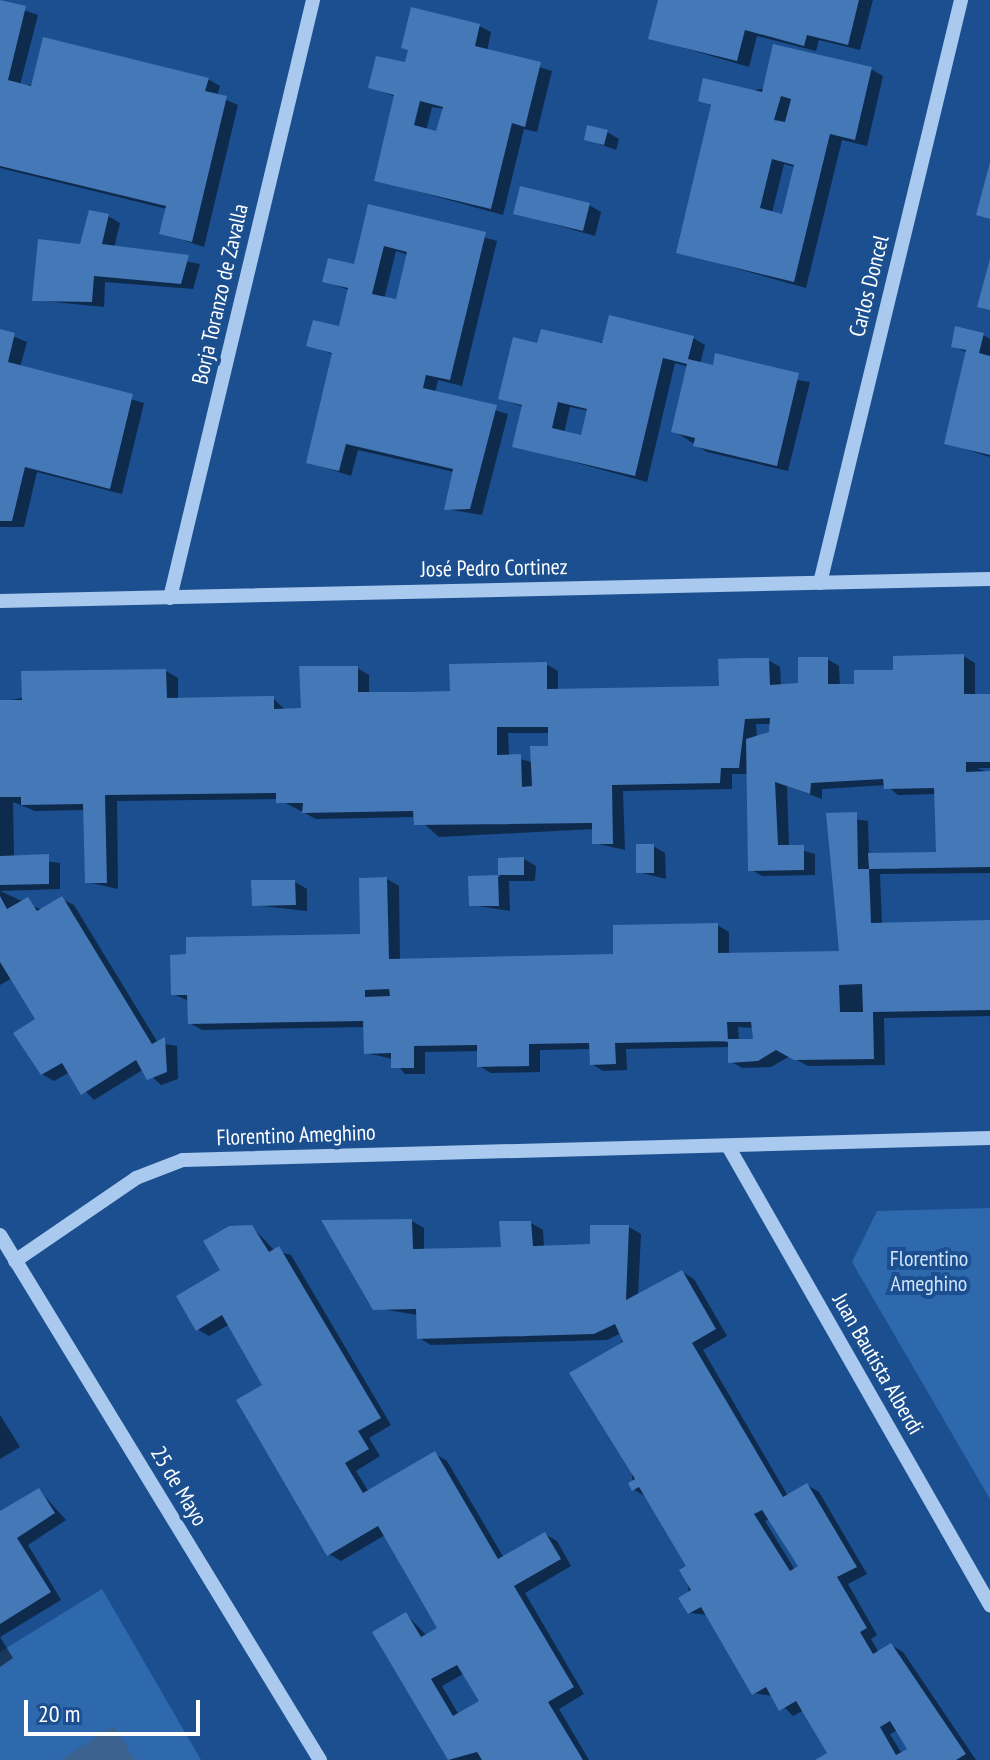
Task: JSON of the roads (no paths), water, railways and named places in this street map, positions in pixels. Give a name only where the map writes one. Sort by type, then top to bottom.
[{"type":"street","name":"Carlos Doncel","points":[[820,583],[961,0]]},
{"type":"street","name":"Borja Toranzo de Zavalla","points":[[170,598],[310,1]]},
{"type":"street","name":"José Pedro Cortinez","points":[[0,601],[990,579]]},
{"type":"street","name":"Florentino Ameghino","points":[[15,1261],[136,1178],[183,1160],[990,1138]]},
{"type":"street","name":"Juan Bautista Alberdi","points":[[728,1146],[990,1605]]},
{"type":"street","name":"25 de Mayo","points":[[0,1235],[320,1760]]}]
